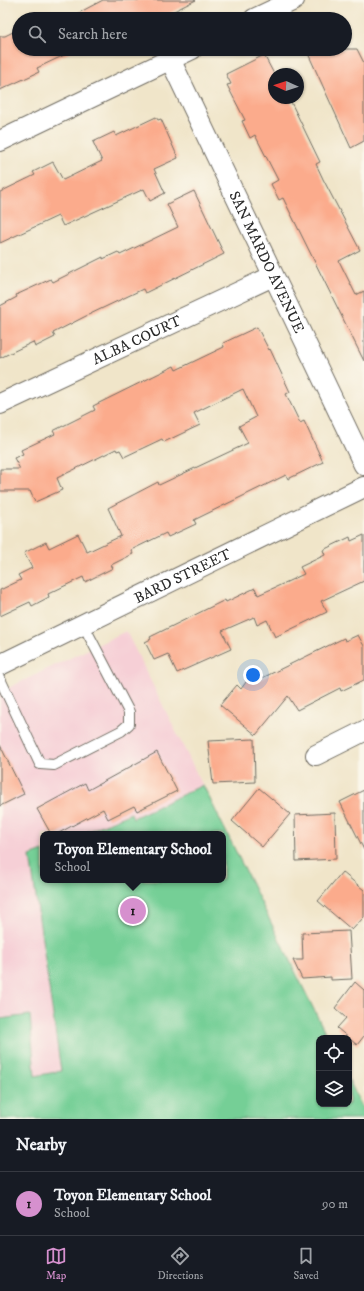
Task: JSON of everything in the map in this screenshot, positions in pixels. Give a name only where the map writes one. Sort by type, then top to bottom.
[{"type":"street","points":[[269,12],[294,0]]},
{"type":"street","points":[[0,141],[177,56]]},
{"type":"street","name":"SAN MARDO AVENUE","points":[[170,59],[364,465]]},
{"type":"street","name":"ALBA COURT","points":[[0,404],[273,276]]},
{"type":"street","name":"BARD STREET","points":[[0,665],[364,487]]},
{"type":"street","points":[[316,755],[364,731]]},
{"type":"lane","points":[[0,679],[40,764],[54,764],[121,731],[129,724],[129,712],[83,624]]},
{"type":"shaded area","points":[[126,631],[225,831],[40,831],[40,883],[226,883],[226,832],[327,1035],[316,1035],[316,1107],[352,1107],[352,1086],[364,1111],[364,1119],[0,1119],[0,692]]},
{"type":"green space","points":[[203,785],[226,831],[89,831],[131,813],[133,818]]},
{"type":"green space","points":[[226,832],[327,1035],[316,1035],[316,1107],[352,1107],[352,1086],[364,1111],[364,1119],[0,1119],[0,1019],[30,1015],[35,1076],[61,1071],[30,856],[40,852],[40,883],[226,883]]},
{"type":"building","points":[[103,0],[196,0],[172,12],[80,12]]},
{"type":"building","points":[[12,32],[12,56],[62,56],[37,68],[39,72],[0,90],[0,36],[5,36]]},
{"type":"building","points":[[352,49],[357,49],[364,63],[364,141],[351,148],[309,56],[352,56]]},
{"type":"building","points":[[265,56],[271,68],[268,68],[268,104],[292,104],[320,162],[316,164],[360,250],[339,261],[356,295],[364,291],[364,361],[283,198],[279,200],[271,184],[278,180],[255,135],[250,138],[242,121],[245,120],[227,85],[231,84],[226,74]]},
{"type":"building","points":[[156,117],[158,120],[161,119],[178,158],[154,169],[165,193],[150,201],[144,189],[63,226],[58,216],[0,243],[0,192],[35,175],[33,172],[53,162],[63,180],[102,161],[93,142],[114,132],[116,136]]},
{"type":"building","points":[[194,191],[224,254],[145,293],[143,289],[86,316],[53,333],[55,337],[35,347],[33,342],[0,358],[0,306],[17,297],[16,295],[51,279],[53,282],[103,257],[103,259],[118,252],[120,255],[178,227],[167,204]]},
{"type":"building","points":[[257,327],[269,350],[270,349],[290,392],[286,394],[300,423],[304,421],[323,462],[288,479],[286,475],[194,520],[196,524],[168,537],[166,533],[131,550],[133,554],[111,565],[113,568],[85,582],[83,577],[48,594],[49,597],[32,606],[30,602],[0,616],[0,590],[21,580],[18,575],[32,568],[24,553],[46,542],[49,548],[78,534],[87,552],[121,536],[108,508],[158,482],[159,485],[248,443],[239,426],[256,417],[243,389],[194,413],[200,425],[164,442],[162,439],[124,457],[120,450],[117,451],[116,449],[57,478],[62,490],[35,502],[30,491],[0,491],[0,469],[20,469],[14,458],[23,454],[21,450],[55,434],[53,431],[95,410],[93,406],[174,366],[176,370],[224,347],[223,343]]},
{"type":"building","points":[[364,535],[364,581],[321,601],[327,612],[275,637],[267,620],[257,625],[254,617],[222,631],[231,649],[177,673],[168,654],[154,660],[145,642],[151,639],[150,637],[225,600],[226,602],[255,588],[258,595],[304,574],[300,567],[325,555],[323,550],[350,537],[351,541]]},
{"type":"building","points":[[358,635],[364,646],[364,680],[341,691],[340,688],[297,710],[288,696],[256,735],[220,705],[237,685],[241,689],[249,678],[254,682],[344,638],[345,641]]},
{"type":"building","points":[[254,739],[255,782],[213,784],[208,741]]},
{"type":"building","points":[[0,745],[24,794],[0,806]]},
{"type":"building","points":[[157,752],[177,791],[137,811],[134,806],[108,819],[103,809],[63,831],[49,831],[37,809],[85,783],[88,790]]},
{"type":"building","points":[[259,788],[290,814],[262,847],[232,821]]},
{"type":"building","points":[[364,790],[364,850],[340,802]]},
{"type":"building","points":[[335,813],[336,859],[296,861],[295,815]]},
{"type":"building","points":[[342,872],[364,890],[364,917],[352,930],[318,901]]},
{"type":"building","points":[[349,931],[352,979],[331,980],[331,977],[302,979],[293,960],[303,960],[302,933]]},
{"type":"building","points":[[355,982],[364,990],[364,1036],[357,1045],[352,1041],[352,1035],[345,1035],[337,1028],[346,1018],[335,1008]]},
{"type":"place","name":"Toyon Elementary School","points":[[133,911]]}]
